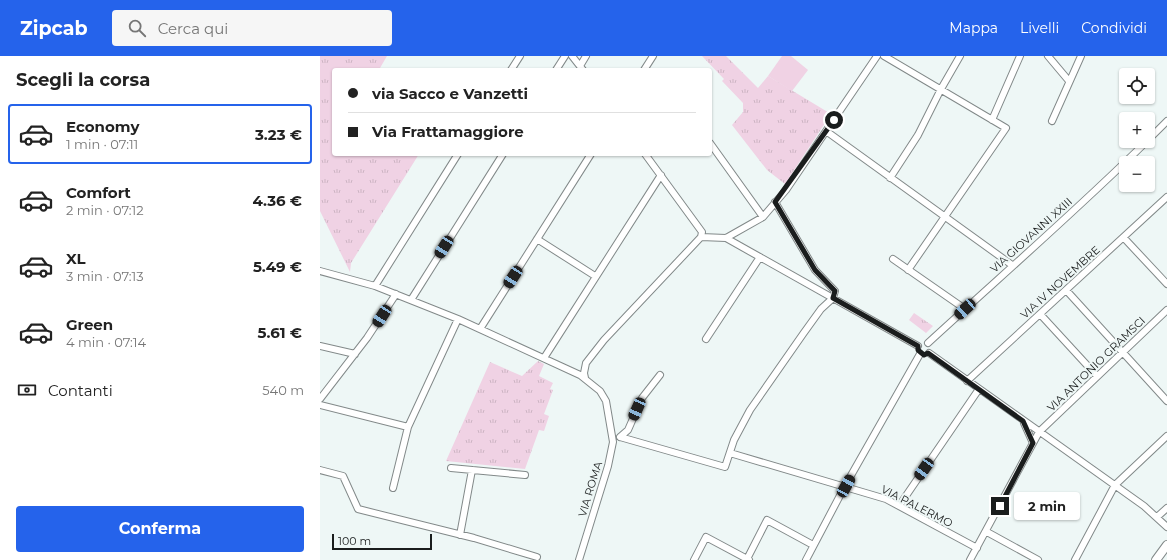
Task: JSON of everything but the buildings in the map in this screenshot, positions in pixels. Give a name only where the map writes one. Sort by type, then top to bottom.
[{"type":"street","points":[[512,68],[520,56]]},
{"type":"street","points":[[557,68],[564,56]]},
{"type":"street","points":[[572,56],[581,68]]},
{"type":"street","points":[[581,68],[586,56]]},
{"type":"street","points":[[645,68],[653,56]]},
{"type":"street","points":[[726,238],[763,217],[826,131],[877,56]]},
{"type":"street","points":[[884,56],[1006,128],[908,270]]},
{"type":"street","points":[[890,178],[918,135],[941,89],[960,56]]},
{"type":"street","points":[[1048,56],[1069,81]]},
{"type":"street","points":[[1052,121],[1081,56]]},
{"type":"street","points":[[992,120],[1018,57]]},
{"type":"street","points":[[1165,124],[1167,131]]},
{"type":"street","name":"VIA GIOVANNI XXIII","points":[[1155,133],[1165,124]]},
{"type":"street","points":[[826,131],[1012,265]]},
{"type":"street","points":[[712,146],[763,217]]},
{"type":"street","name":"VIA GIOVANNI XXIII","points":[[928,343],[1012,265],[1074,211],[1139,148]]},
{"type":"street","points":[[375,286],[457,156]]},
{"type":"street","points":[[411,300],[502,156]]},
{"type":"street","points":[[480,328],[590,156]]},
{"type":"street","points":[[585,378],[584,373],[586,362],[604,340],[701,237],[702,232],[647,156]]},
{"type":"street","points":[[544,358],[595,276],[661,175]]},
{"type":"street","name":"VIA IV NOVEMBRE","points":[[967,381],[1167,197]]},
{"type":"street","points":[[613,437],[617,433],[620,437],[725,467],[734,440],[750,410],[803,334],[821,310],[833,298],[835,291],[819,274],[775,202]]},
{"type":"street","points":[[701,237],[726,238],[918,346]]},
{"type":"street","points":[[1124,238],[1167,284]]},
{"type":"street","points":[[537,239],[595,276]]},
{"type":"street","points":[[706,339],[760,257]]},
{"type":"street","points":[[893,259],[965,309]]},
{"type":"street","name":"VIA ROMA","points":[[320,271],[375,286],[480,328],[585,378],[600,391],[606,401],[613,437],[608,466],[578,560]]},
{"type":"street","points":[[812,286],[819,274]]},
{"type":"street","points":[[1066,290],[1167,401]]},
{"type":"street","points":[[320,399],[355,354],[396,294]]},
{"type":"street","name":"VIA ANTONIO GRAMSCI","points":[[1038,432],[1167,310]]},
{"type":"street","points":[[1040,314],[1097,376]]},
{"type":"street","points":[[393,488],[408,427],[458,319]]},
{"type":"street","points":[[918,346],[922,342],[928,343],[931,349],[924,355],[920,354]]},
{"type":"street","points":[[320,346],[355,354]]},
{"type":"street","points":[[806,560],[920,354],[918,346]]},
{"type":"street","points":[[928,353],[1144,506],[1167,527]]},
{"type":"street","points":[[620,437],[628,430],[642,398],[660,375]]},
{"type":"street","points":[[899,506],[979,389]]},
{"type":"street","points":[[320,405],[408,427]]},
{"type":"street","points":[[1023,421],[1033,443]]},
{"type":"street","points":[[970,560],[1038,432]]},
{"type":"street","points":[[1075,560],[1115,485],[1167,436]]},
{"type":"street","name":"VIA PALERMO","points":[[730,453],[886,499],[977,548]]},
{"type":"street","points":[[451,468],[525,475]]},
{"type":"street","points":[[320,470],[343,476],[358,509],[460,535],[537,557]]},
{"type":"street","points":[[460,535],[472,470]]},
{"type":"street","points":[[1157,517],[1167,508]]},
{"type":"street","points":[[694,560],[706,537],[748,559],[767,520],[813,545]]},
{"type":"street","points":[[986,532],[1038,560]]},
{"type":"street","points":[[1156,560],[1167,545]]},
{"type":"green space","points":[[320,56],[387,56],[380,68],[332,68],[332,156],[418,156],[351,263],[350,272],[320,211]]},
{"type":"green space","points":[[702,56],[726,56],[758,88],[768,76],[831,114],[785,184],[767,170],[732,125],[743,112],[743,103],[722,81],[724,79]]},
{"type":"green space","points":[[782,56],[791,56],[808,70],[792,91],[768,76]]},
{"type":"green space","points":[[914,313],[933,326],[926,333],[909,320]]},
{"type":"green space","points":[[538,361],[544,364],[539,376],[553,383],[550,389],[553,390],[544,414],[549,416],[544,431],[539,430],[525,469],[446,461],[490,362],[522,376]]},
{"type":"route","points":[[834,120],[786,190],[775,202],[815,270],[835,291],[833,298],[918,346],[918,352],[920,354],[926,355],[928,353],[1023,421],[1033,443],[1000,506]]}]
